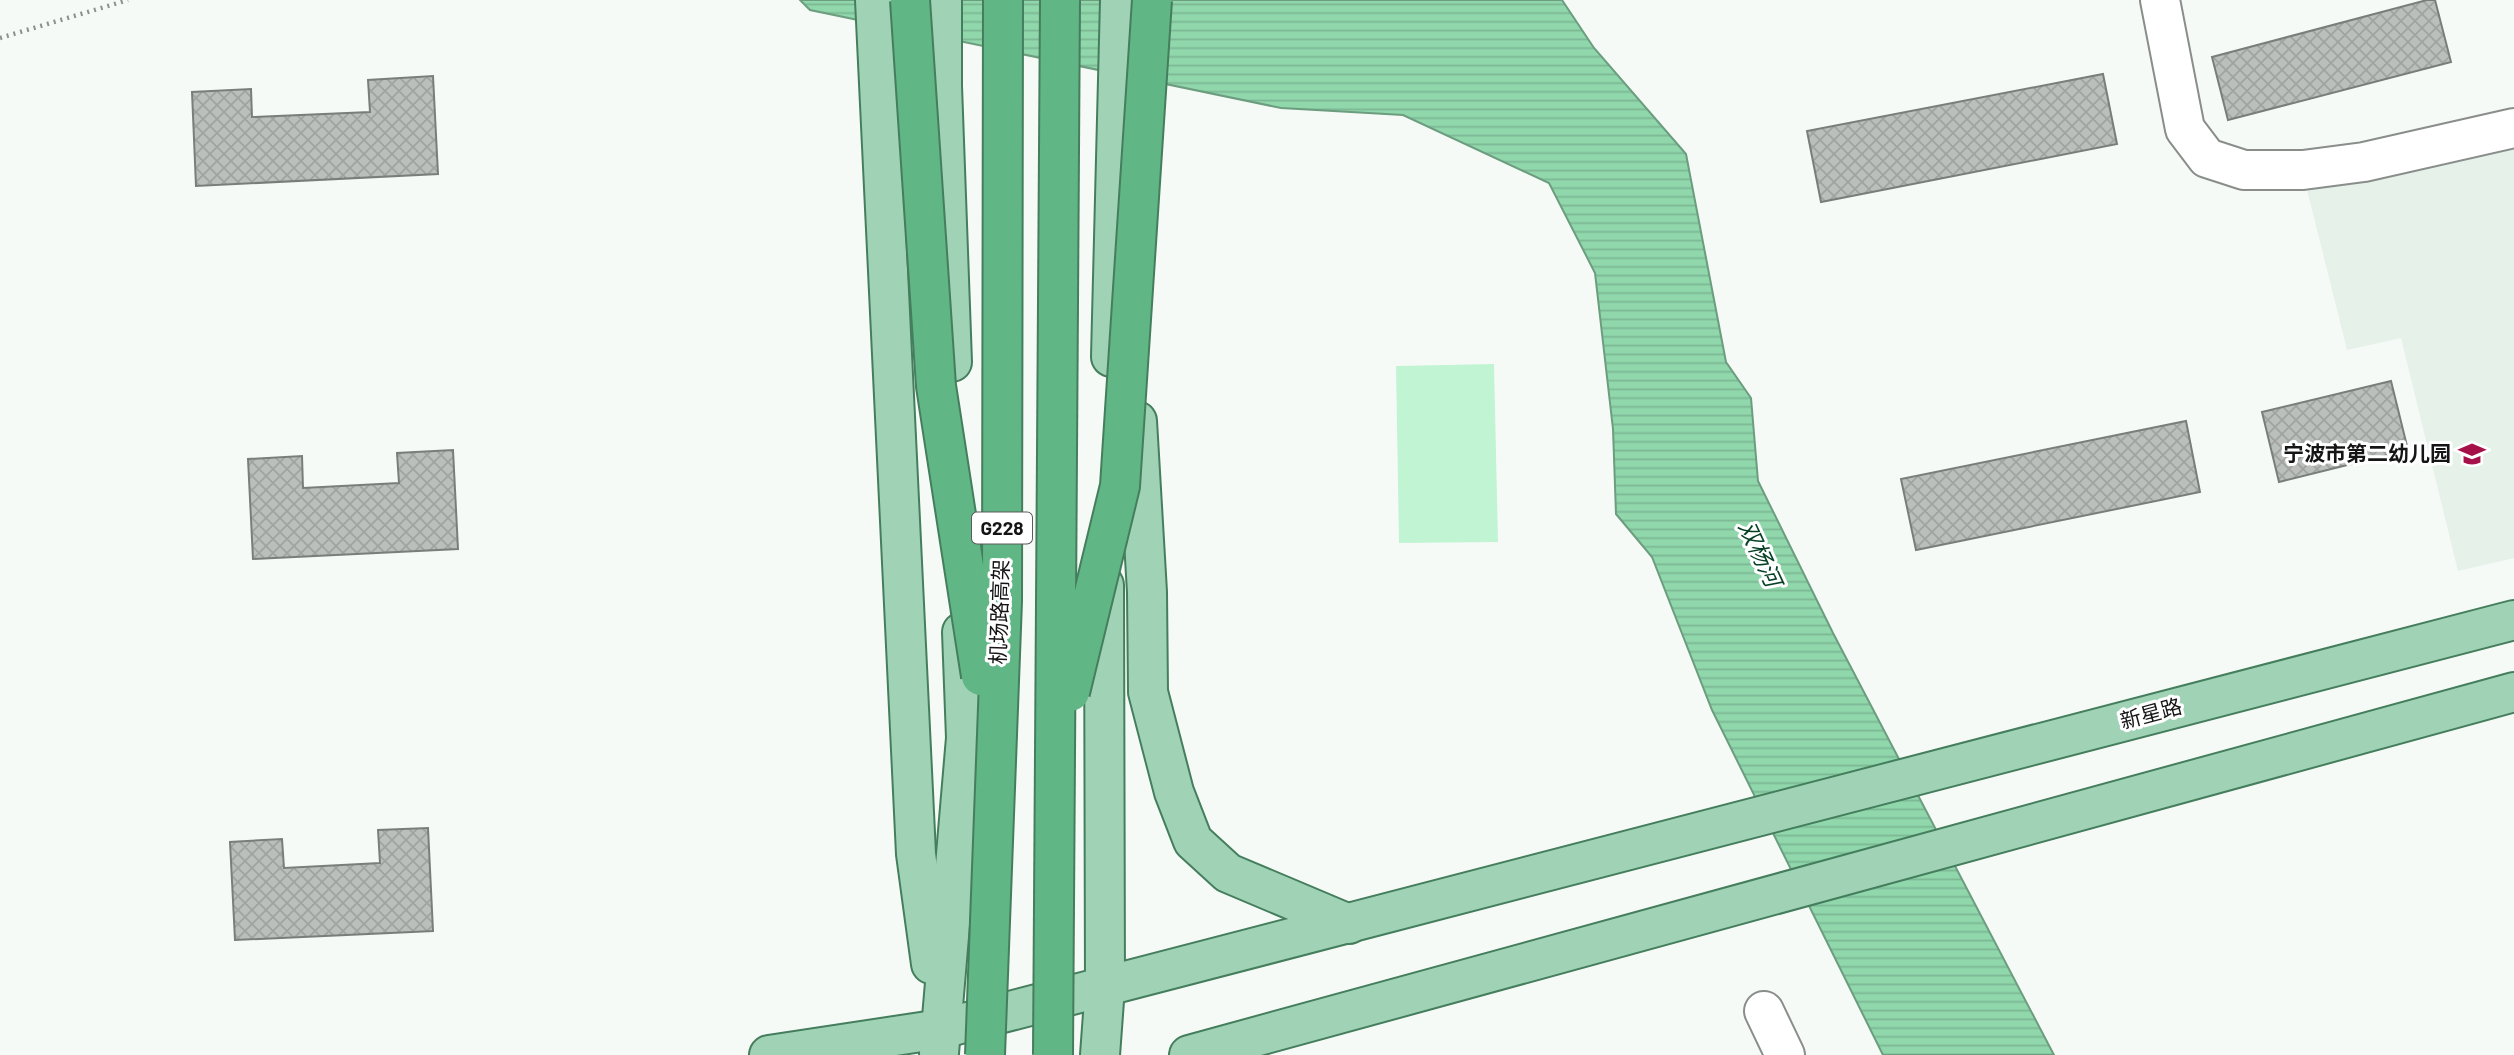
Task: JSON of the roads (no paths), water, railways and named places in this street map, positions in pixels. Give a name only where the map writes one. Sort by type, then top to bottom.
[{"type":"highway","points":[[911,0],[936,386],[993,757]]},
{"type":"highway","name":"机场路高架","points":[[985,1055],[993,757],[1002,601],[1003,0]]},
{"type":"highway","name":"G228","points":[[1053,1055],[1060,0]]},
{"type":"highway","points":[[1055,755],[1120,486],[1152,0]]},
{"type":"main road","points":[[875,0],[916,854],[940,1042]]},
{"type":"main road","points":[[940,1042],[966,738],[942,86],[942,0]]},
{"type":"main road","points":[[1100,1055],[1105,987],[1102,666],[1121,0]]},
{"type":"main road","points":[[1119,80],[1147,592],[1148,692],[1174,792],[1193,841],[1228,873],[1349,924]]},
{"type":"main road","name":"新星路","points":[[940,1042],[1105,987],[2514,620]]},
{"type":"main road","points":[[1189,1055],[2514,691]]},
{"type":"main road","points":[[1274,1055],[1314,1021]]},
{"type":"main road","points":[[769,1055],[940,1042]]},
{"type":"lane","points":[[2160,0],[2185,129],[2207,158],[2244,170],[2302,170],[2364,162],[2514,128]]},
{"type":"lane","points":[[1764,1012],[1785,1055]]},
{"type":"water","name":"双杨河","points":[[800,0],[1562,0],[1594,48],[1686,154],[1726,362],[1751,398],[1758,481],[1833,633],[2054,1055],[1883,1055],[1712,710],[1652,557],[1616,514],[1613,429],[1595,273],[1549,183],[1403,115],[1281,108],[810,10]]},
{"type":"place","name":"宁波市第二幼儿园","points":[[2472,454]]}]
